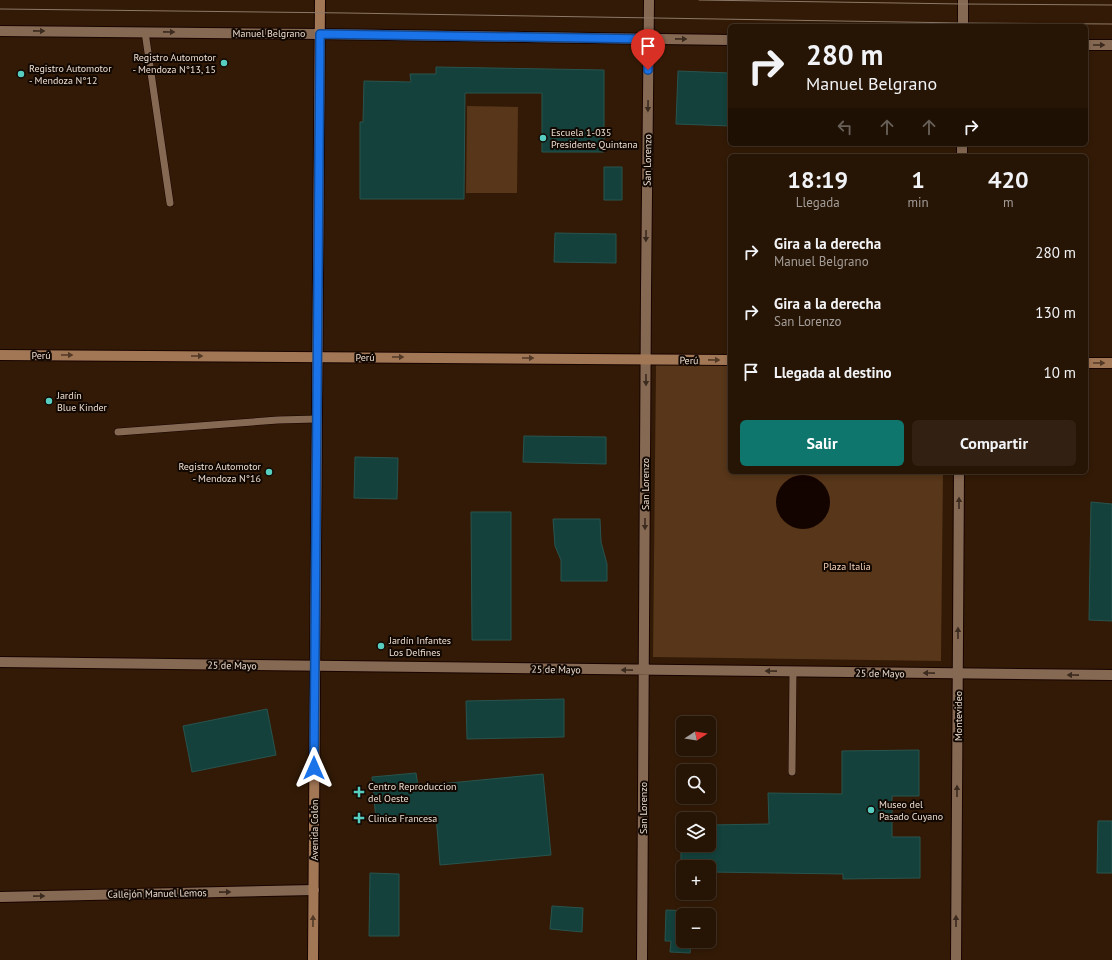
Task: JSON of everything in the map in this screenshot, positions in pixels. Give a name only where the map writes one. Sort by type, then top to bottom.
[{"type":"main road","name":"Avenida Colón","points":[[313,960],[320,2]]},
{"type":"main road","name":"Perú","points":[[0,355],[728,360]]},
{"type":"main road","points":[[1088,363],[1112,363]]},
{"type":"street","points":[[963,0],[963,24]]},
{"type":"street","name":"San Lorenzo","points":[[642,960],[649,4]]},
{"type":"street","name":"Manuel Belgrano","points":[[0,31],[728,40]]},
{"type":"street","points":[[1088,45],[1112,45]]},
{"type":"street","name":"Montevideo","points":[[956,960],[959,474]]},
{"type":"street","name":"25 de Mayo","points":[[0,662],[1112,675]]},
{"type":"street","name":"Callejón Manuel Lemos","points":[[0,897],[314,890]]},
{"type":"lane","points":[[145,32],[170,203]]},
{"type":"lane","points":[[118,432],[278,420],[317,419]]},
{"type":"lane","points":[[792,772],[793,672]]},
{"type":"green space","points":[[467,106],[518,107],[517,193],[466,193]]},
{"type":"green space","name":"Plaza Italia","points":[[656,364],[728,365],[728,474],[943,474],[941,661],[653,657]]},
{"type":"shaded area","points":[[803,475],[813,477],[822,483],[828,492],[830,502],[828,512],[822,521],[813,527],[803,529],[793,527],[784,521],[778,512],[776,502],[778,492],[784,483],[793,477]]},
{"type":"building","points":[[436,67],[604,70],[604,152],[542,152],[542,93],[465,93],[464,199],[360,199],[360,122],[363,122],[364,81],[411,82],[410,74],[436,74]]},
{"type":"building","points":[[678,71],[728,73],[728,126],[676,124]]},
{"type":"building","points":[[604,167],[622,167],[622,200],[604,200]]},
{"type":"building","points":[[555,233],[616,234],[616,263],[554,262]]},
{"type":"building","points":[[524,436],[606,437],[606,464],[523,462]]},
{"type":"building","points":[[355,457],[398,458],[397,499],[354,498]]},
{"type":"building","points":[[1091,502],[1112,504],[1112,621],[1089,620]]},
{"type":"building","points":[[471,512],[511,512],[511,640],[472,640]]},
{"type":"building","points":[[553,519],[600,519],[601,542],[607,564],[607,581],[561,581],[561,560],[555,546]]},
{"type":"building","points":[[564,699],[564,737],[467,739],[466,701]]},
{"type":"building","points":[[267,709],[276,755],[192,772],[183,726]]},
{"type":"building","points":[[919,750],[919,796],[892,796],[892,837],[920,837],[920,878],[843,879],[843,874],[716,872],[716,860],[681,860],[681,852],[716,852],[716,825],[769,824],[768,793],[842,794],[842,751]]},
{"type":"building","points":[[416,773],[418,786],[543,774],[551,855],[440,865],[436,815],[376,820],[372,777]]},
{"type":"building","points":[[1098,821],[1112,821],[1112,873],[1097,873]]},
{"type":"building","points":[[370,873],[399,874],[399,936],[369,936]]},
{"type":"building","points":[[552,906],[583,908],[582,932],[550,929]]},
{"type":"building","points":[[666,910],[676,910],[676,948],[690,948],[690,953],[670,952],[671,941],[665,941]]},
{"type":"tram line","points":[[699,0],[1112,5]]},
{"type":"tram line","points":[[0,9],[1112,24]]},
{"type":"place","name":"Registro Automotor - Mendoza N°13, 15","points":[[224,63]]},
{"type":"place","name":"Registro Automotor - Mendoza N°12","points":[[21,74]]},
{"type":"place","name":"Escuela 1-035 Presidente Quintana","points":[[543,138]]},
{"type":"place","name":"Jardín Blue Kinder","points":[[49,401]]},
{"type":"place","name":"Registro Automotor - Mendoza N°16","points":[[269,472]]},
{"type":"place","name":"Jardín Infantes Los Delfines","points":[[381,646]]},
{"type":"place","name":"Centro Reproduccion del Oeste","points":[[359,792]]},
{"type":"place","name":"Museo del Pasado Cuyano","points":[[871,810]]},
{"type":"place","name":"Clinica Francesa","points":[[359,818]]},
{"type":"route","points":[[314,768],[320,34],[648,39],[648,70]]}]
